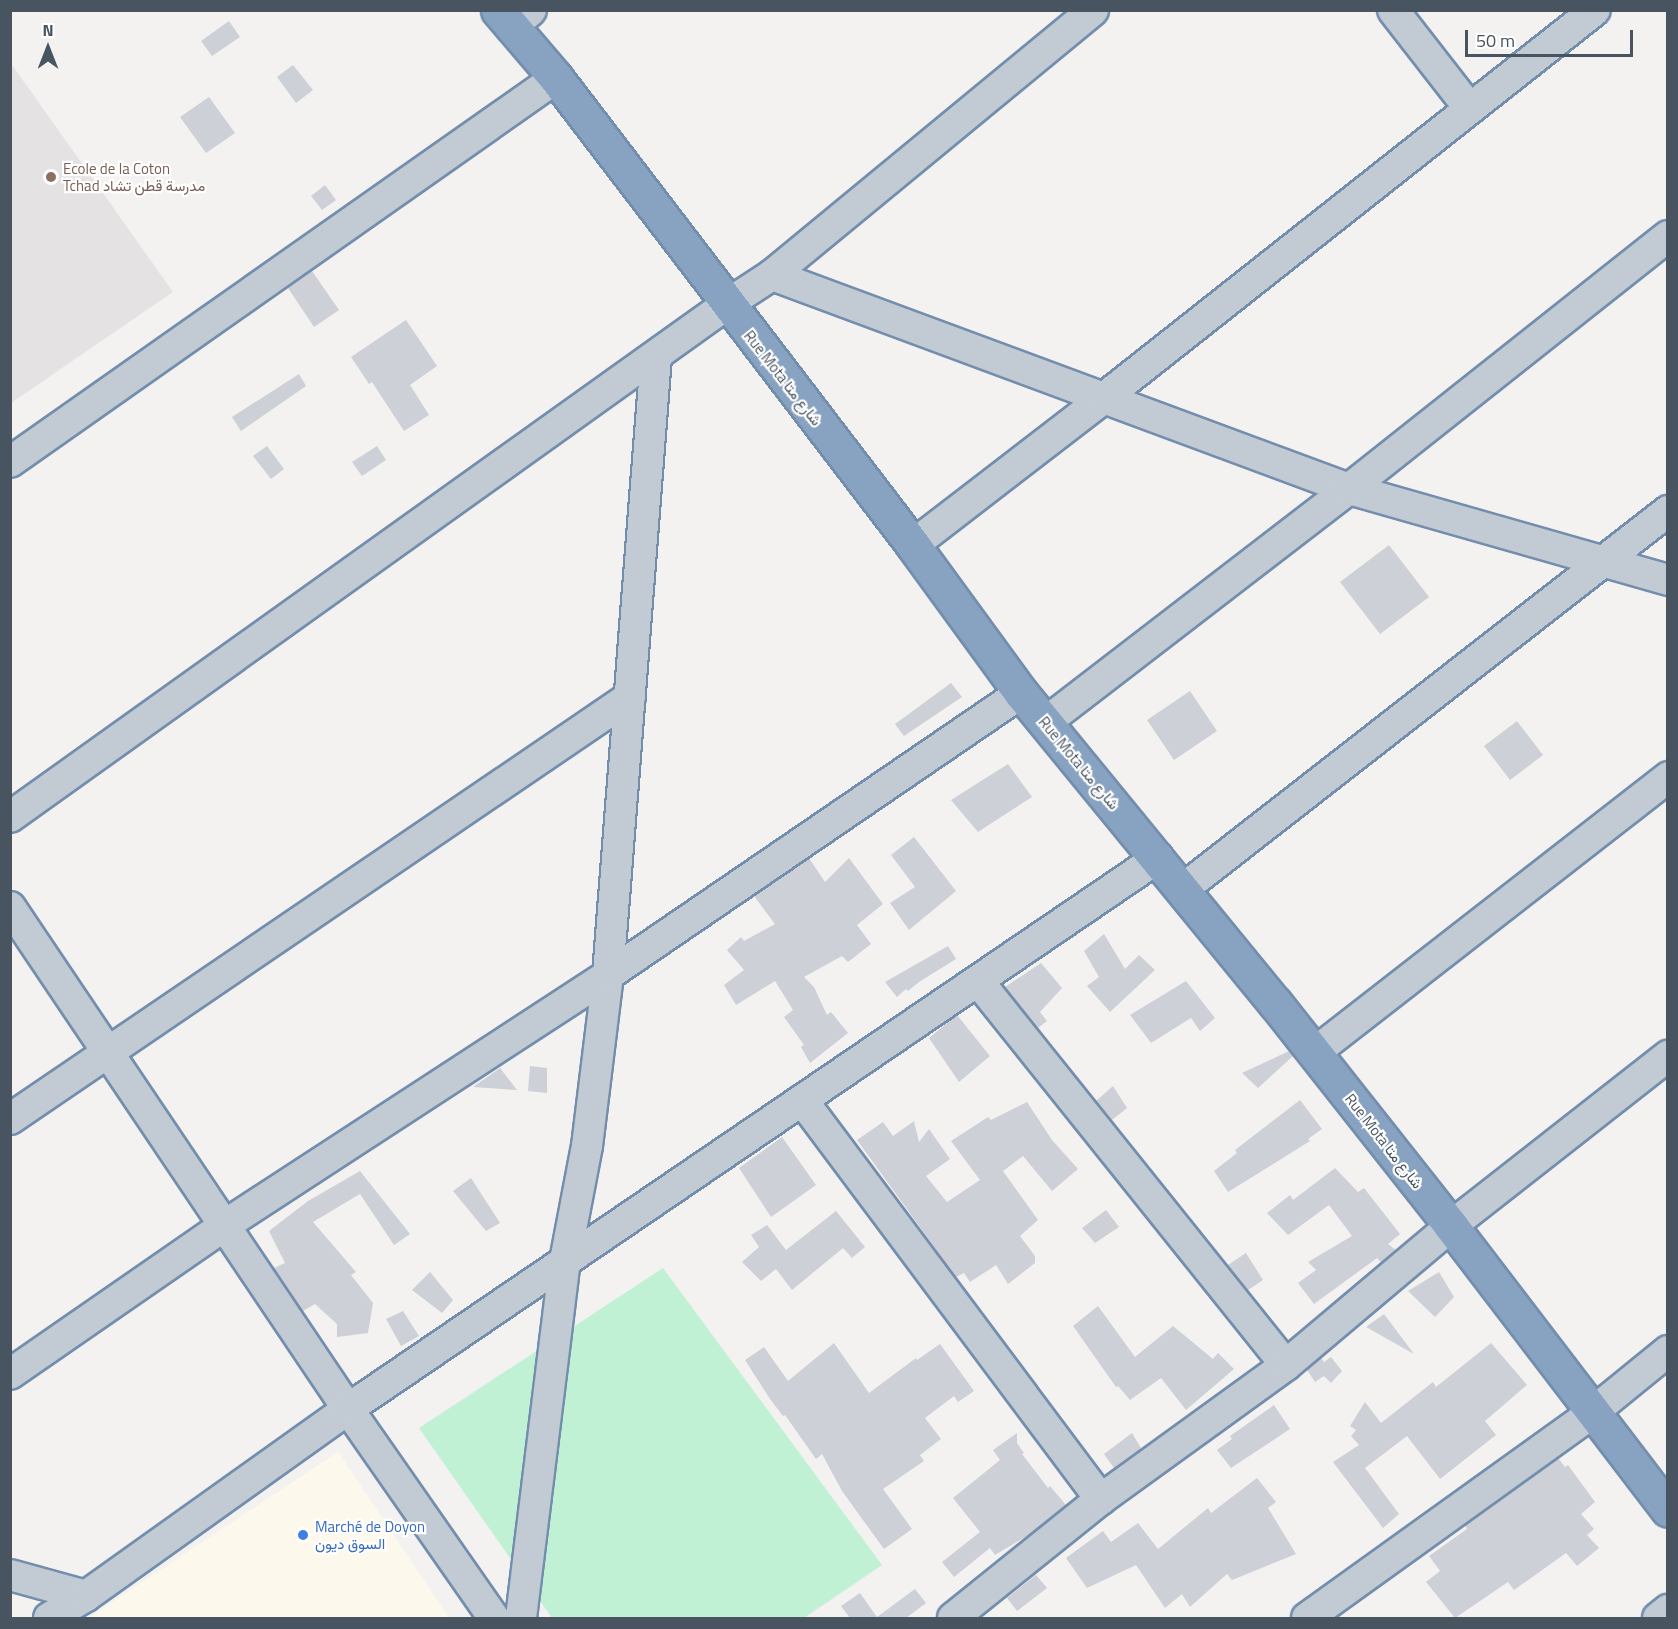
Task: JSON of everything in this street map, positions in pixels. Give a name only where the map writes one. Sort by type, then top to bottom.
[{"type":"highway","name":"Rue Mota شارع متا","points":[[513,16],[556,78],[726,304],[913,545],[1022,693],[1183,889],[1451,1226],[1668,1510]]},
{"type":"street","points":[[10,817],[656,357],[726,304],[772,275],[1093,10]]},
{"type":"street","points":[[1393,10],[1470,109]]},
{"type":"street","points":[[913,545],[1105,397],[1595,10]]},
{"type":"street","points":[[10,462],[556,78]]},
{"type":"street","points":[[1046,722],[1349,489],[1668,236]]},
{"type":"street","points":[[772,275],[1349,489],[1668,580]]},
{"type":"street","points":[[521,1618],[565,1262],[587,1146],[608,975],[656,357]]},
{"type":"street","points":[[1183,889],[1668,511]]},
{"type":"street","points":[[10,1374],[225,1225],[608,975],[1022,693]]},
{"type":"street","points":[[10,1119],[630,697]]},
{"type":"street","points":[[1314,1053],[1668,777]]},
{"type":"street","points":[[49,1618],[86,1596],[348,1409],[1158,858]]},
{"type":"street","points":[[10,908],[348,1409],[494,1618]]},
{"type":"street","points":[[978,981],[1286,1365]]},
{"type":"street","points":[[953,1618],[1101,1499],[1286,1365],[1451,1226],[1668,1056]]},
{"type":"street","points":[[802,1100],[1101,1499]]},
{"type":"street","points":[[1307,1618],[1592,1413],[1668,1351]]},
{"type":"street","points":[[10,1575],[86,1596]]},
{"type":"street","points":[[1658,1618],[1668,1610]]},
{"type":"shaded area","name":"Ecole de la Coton Tchad مدرسة قطن تشاد","points":[[10,62],[173,292],[11,403],[10,403]]},
{"type":"shaded area","name":"Marché de Doyon السوق ديون","points":[[338,1452],[449,1618],[88,1618]]},
{"type":"green space","points":[[663,1268],[882,1565],[804,1618],[552,1618],[419,1428]]},
{"type":"building","points":[[229,21],[240,37],[212,56],[201,41]]},
{"type":"building","points":[[293,65],[313,90],[296,103],[277,77]]},
{"type":"building","points":[[209,97],[235,133],[206,153],[180,117]]},
{"type":"building","points":[[325,185],[336,200],[322,210],[311,196]]},
{"type":"building","points":[[312,271],[339,310],[314,327],[288,288]]},
{"type":"building","points":[[406,320],[437,366],[410,385],[429,415],[404,431],[372,382],[369,384],[351,357]]},
{"type":"building","points":[[299,374],[306,386],[241,431],[232,417]]},
{"type":"building","points":[[267,446],[284,469],[271,479],[253,456]]},
{"type":"building","points":[[377,446],[386,460],[362,476],[352,462]]},
{"type":"building","points":[[1389,545],[1429,597],[1380,634],[1340,582]]},
{"type":"building","points":[[951,683],[962,697],[904,736],[895,724]]},
{"type":"building","points":[[1190,691],[1217,731],[1174,760],[1147,720]]},
{"type":"building","points":[[1517,721],[1543,755],[1510,780],[1484,746]]},
{"type":"building","points":[[1008,764],[1032,797],[978,832],[951,800]]},
{"type":"building","points":[[914,837],[956,891],[909,930],[890,903],[915,887],[891,855]]},
{"type":"building","points":[[809,858],[825,882],[849,858],[883,904],[857,925],[871,944],[848,962],[842,956],[804,977],[814,987],[827,1015],[831,1012],[848,1033],[810,1063],[801,1047],[804,1045],[784,1017],[793,1010],[775,981],[736,1005],[724,985],[744,970],[727,950],[741,937],[744,941],[775,924],[754,896]]},
{"type":"building","points":[[1104,934],[1125,969],[1139,955],[1155,970],[1110,1012],[1087,986],[1099,977],[1084,951]]},
{"type":"building","points":[[948,946],[956,959],[908,991],[906,989],[897,997],[885,982]]},
{"type":"building","points":[[1041,963],[1062,988],[1040,1012],[1047,1021],[1038,1028],[1005,987]]},
{"type":"building","points":[[1186,981],[1215,1018],[1200,1031],[1191,1018],[1151,1043],[1130,1015]]},
{"type":"building","points":[[957,1015],[990,1056],[959,1082],[929,1038]]},
{"type":"building","points":[[1289,1051],[1293,1056],[1258,1088],[1242,1073]]},
{"type":"building","points":[[530,1066],[547,1068],[547,1093],[528,1091]]},
{"type":"building","points":[[500,1068],[517,1090],[473,1087]]},
{"type":"building","points":[[1113,1086],[1127,1108],[1112,1120],[1096,1101]]},
{"type":"building","points":[[1300,1100],[1322,1129],[1308,1139],[1310,1141],[1228,1192],[1214,1171],[1237,1153],[1235,1150]]},
{"type":"building","points":[[1027,1102],[1052,1140],[1078,1169],[1052,1191],[1023,1156],[1003,1171],[1038,1220],[1020,1236],[1035,1256],[1035,1263],[1008,1284],[996,1265],[970,1282],[964,1273],[956,1277],[857,1140],[883,1122],[893,1136],[914,1121],[919,1142],[929,1129],[950,1159],[926,1176],[947,1202],[980,1180],[951,1141],[988,1117],[991,1120]]},
{"type":"building","points":[[782,1137],[816,1185],[771,1217],[739,1168]]},
{"type":"building","points":[[1335,1168],[1358,1192],[1364,1188],[1400,1234],[1388,1244],[1396,1250],[1381,1262],[1377,1258],[1314,1304],[1298,1283],[1316,1270],[1308,1262],[1352,1236],[1329,1205],[1288,1235],[1267,1213],[1290,1195],[1293,1200]]},
{"type":"building","points":[[360,1171],[410,1234],[394,1245],[360,1194],[313,1222],[356,1272],[351,1275],[373,1303],[368,1333],[337,1337],[337,1324],[315,1304],[303,1311],[274,1268],[285,1263],[269,1231],[308,1201]]},
{"type":"building","points":[[471,1178],[500,1223],[486,1231],[453,1191]]},
{"type":"building","points":[[1106,1210],[1119,1227],[1095,1243],[1082,1228]]},
{"type":"building","points":[[836,1211],[865,1247],[852,1258],[843,1248],[792,1290],[776,1269],[761,1281],[742,1262],[759,1247],[751,1235],[767,1225],[786,1250]]},
{"type":"building","points":[[1246,1253],[1263,1280],[1248,1290],[1228,1265]]},
{"type":"building","points":[[430,1272],[453,1300],[442,1313],[412,1290]]},
{"type":"building","points":[[1439,1272],[1454,1297],[1435,1317],[1408,1291]]},
{"type":"building","points":[[1098,1306],[1135,1357],[1173,1326],[1213,1359],[1218,1353],[1234,1369],[1186,1410],[1161,1378],[1130,1400],[1118,1386],[1116,1387],[1073,1326]]},
{"type":"building","points":[[403,1311],[419,1336],[401,1346],[386,1319]]},
{"type":"building","points":[[1384,1314],[1414,1354],[1366,1327]]},
{"type":"building","points":[[834,1343],[869,1393],[916,1358],[917,1360],[940,1344],[974,1391],[958,1402],[954,1396],[925,1418],[941,1439],[920,1455],[924,1461],[883,1489],[912,1529],[884,1549],[842,1491],[822,1454],[816,1459],[785,1415],[783,1416],[770,1399],[745,1360],[764,1347],[788,1381]]},
{"type":"building","points":[[1491,1343],[1527,1385],[1485,1421],[1496,1435],[1440,1479],[1407,1436],[1365,1468],[1399,1514],[1383,1528],[1333,1462],[1359,1445],[1351,1436],[1356,1430],[1350,1426],[1365,1402],[1381,1423],[1433,1382],[1436,1387]]},
{"type":"building","points":[[1331,1357],[1342,1371],[1331,1383],[1324,1376],[1315,1382],[1307,1370],[1321,1358],[1324,1362]]},
{"type":"building","points":[[1274,1405],[1290,1429],[1231,1468],[1217,1450],[1232,1439],[1230,1436]]},
{"type":"building","points":[[1017,1433],[1017,1443],[1024,1453],[1022,1454],[1048,1488],[1050,1486],[1066,1505],[1032,1533],[995,1555],[990,1548],[954,1577],[942,1562],[980,1532],[953,1498],[1000,1460],[993,1450]]},
{"type":"building","points":[[1132,1433],[1141,1448],[1114,1468],[1104,1454]]},
{"type":"building","points":[[1558,1458],[1565,1467],[1568,1465],[1595,1502],[1581,1514],[1594,1529],[1587,1535],[1599,1548],[1577,1566],[1566,1553],[1514,1590],[1508,1582],[1455,1618],[1426,1582],[1440,1571],[1429,1556],[1467,1529],[1465,1525]]},
{"type":"building","points":[[1257,1478],[1276,1502],[1268,1508],[1296,1554],[1232,1580],[1227,1574],[1190,1607],[1182,1594],[1165,1608],[1136,1565],[1087,1588],[1066,1558],[1103,1531],[1111,1542],[1138,1523],[1158,1549],[1208,1508],[1211,1513]]},
{"type":"building","points":[[1036,1575],[1047,1588],[1017,1611],[1007,1598]]},
{"type":"building","points":[[915,1589],[926,1603],[906,1618],[850,1618],[841,1606],[860,1593],[877,1617]]},
{"type":"place","name":"Ecole de la Coton Tchad مدرسة قطن تشاد","points":[[51,177]]},
{"type":"place","name":"Marché de Doyon السوق ديون","points":[[303,1535]]}]
